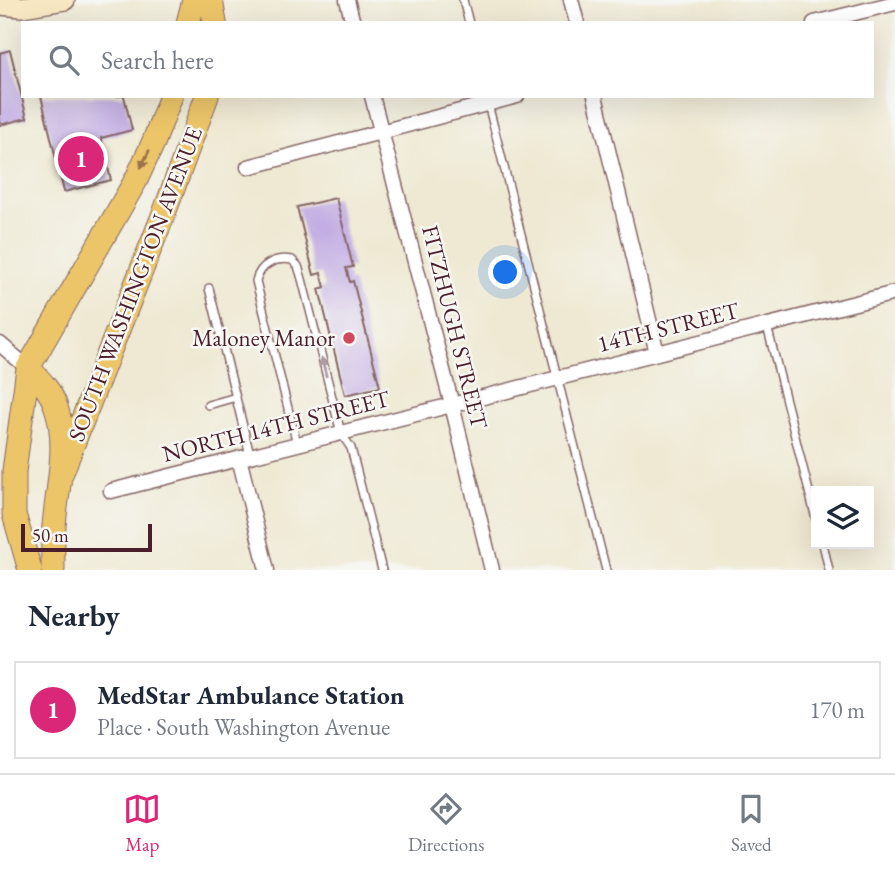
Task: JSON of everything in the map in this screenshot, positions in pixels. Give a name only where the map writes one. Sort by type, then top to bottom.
[{"type":"main road","points":[[189,21],[194,0]]},
{"type":"main road","points":[[211,0],[215,21]]},
{"type":"main road","name":"SOUTH WASHINGTON AVENUE","points":[[28,368],[136,180],[170,98]]},
{"type":"main road","name":"SOUTH WASHINGTON AVENUE","points":[[62,472],[206,98]]},
{"type":"main road","points":[[28,368],[7,469],[7,516],[30,570]]},
{"type":"main road","points":[[28,368],[46,386],[56,408],[61,429],[62,472],[54,528],[53,570]]},
{"type":"street","points":[[0,5],[22,7],[65,0]]},
{"type":"street","points":[[347,0],[352,21]]},
{"type":"street","points":[[571,0],[576,21]]},
{"type":"street","points":[[822,21],[895,3]]},
{"type":"street","name":"FITZHUGH STREET","points":[[373,98],[492,570]]},
{"type":"street","points":[[595,98],[657,353]]},
{"type":"street","points":[[248,167],[487,100]]},
{"type":"street","name":"14TH STREET","points":[[452,405],[895,293]]},
{"type":"street","points":[[0,344],[28,368]]},
{"type":"street","name":"NORTH 14TH STREET","points":[[111,491],[452,405]]},
{"type":"street","points":[[245,457],[267,570]]},
{"type":"lane","points":[[463,0],[468,21]]},
{"type":"lane","points":[[487,100],[606,570]]},
{"type":"lane","points":[[297,444],[256,281],[258,273],[264,267],[283,258],[292,260],[298,266],[341,433],[351,448],[382,570]]},
{"type":"lane","points":[[209,288],[236,397],[245,457]]},
{"type":"lane","points":[[767,326],[811,499]]},
{"type":"lane","points":[[208,404],[236,397]]},
{"type":"lane","points":[[824,549],[830,570]]},
{"type":"building","points":[[10,50],[27,118],[0,125],[0,53]]},
{"type":"building","points":[[41,98],[124,98],[132,130],[101,138],[111,180],[64,192]]},
{"type":"building","name":"Maloney Manor","points":[[336,198],[353,267],[346,268],[350,282],[353,281],[380,387],[345,395],[319,289],[325,287],[321,273],[314,275],[297,207]]},
{"type":"place","name":"MedStar Ambulance Station","points":[[81,159]]},
{"type":"place","name":"Maloney Manor","points":[[349,338]]}]
